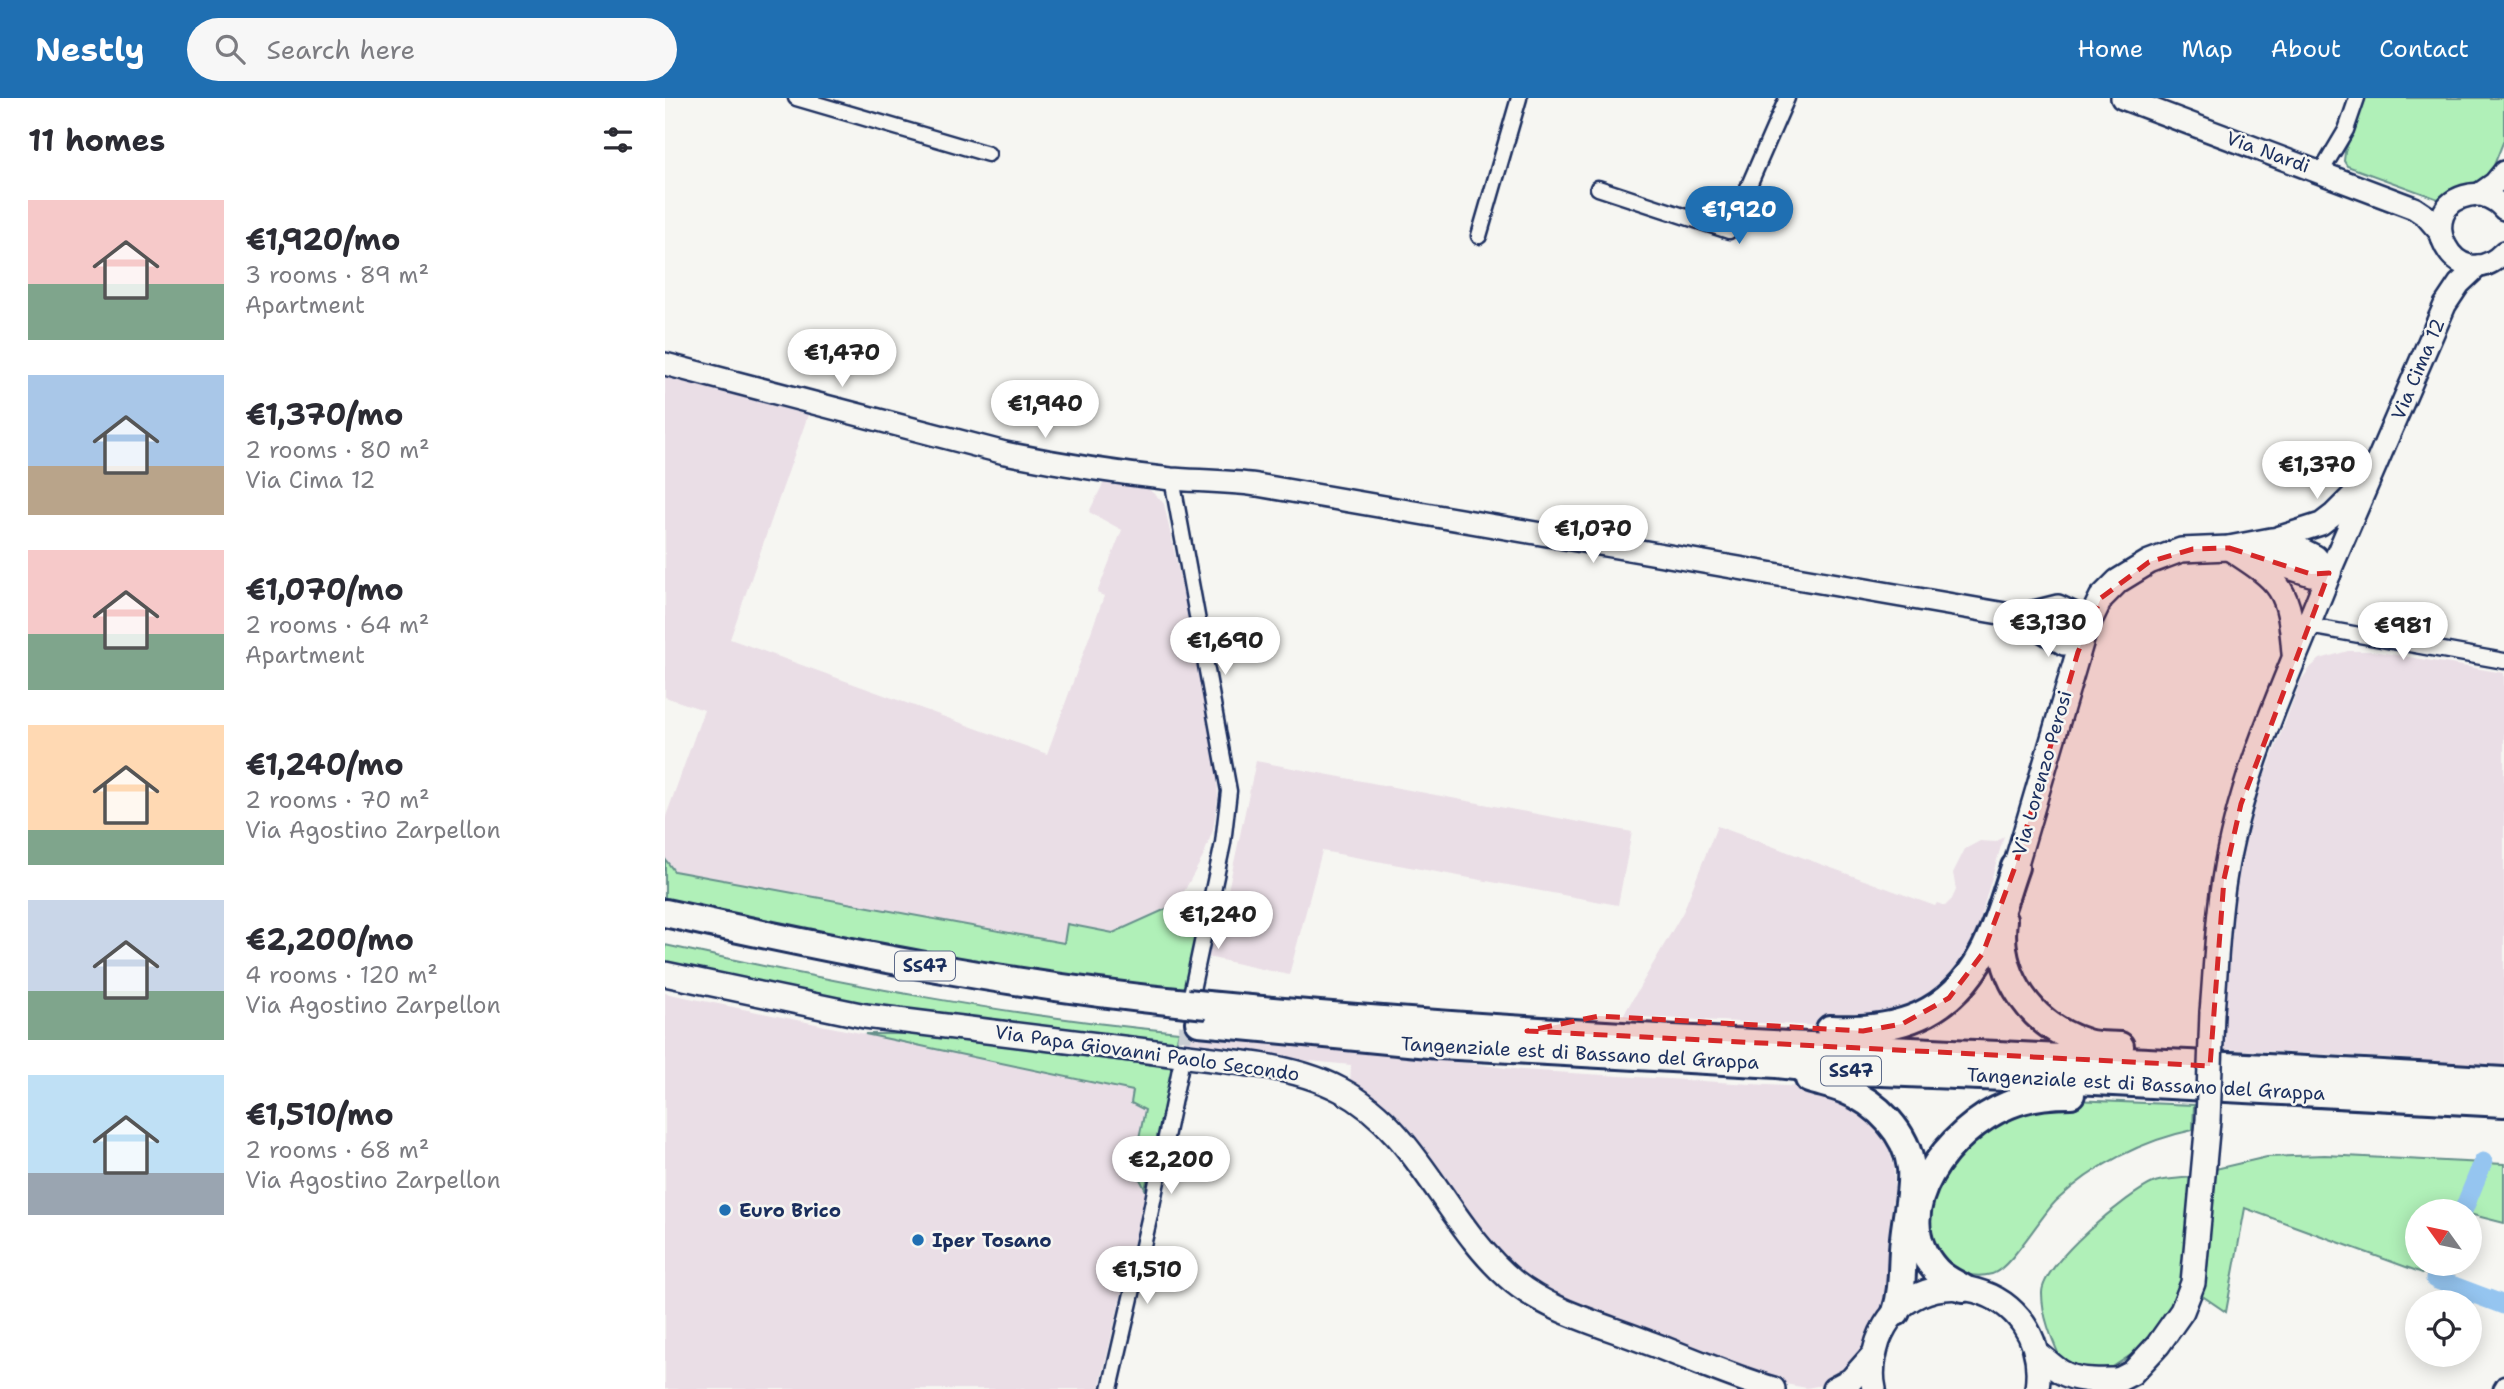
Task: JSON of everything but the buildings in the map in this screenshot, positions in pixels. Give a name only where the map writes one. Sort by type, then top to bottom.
[{"type":"highway","points":[[1527,1031],[1556,1022],[1599,1016],[1863,1031],[1902,1024],[1949,998],[1966,978],[1983,953],[2015,867]]},
{"type":"highway","points":[[2015,867],[2003,917],[2002,951],[2011,981],[2029,1006],[2061,1031],[2087,1043],[2421,1061],[2502,1088]]},
{"type":"highway","name":"Tangenziale est di Bassano del Grappa","points":[[665,913],[835,949],[1024,983],[1439,1045],[1764,1063],[1832,1070],[2469,1101],[2502,1088]]},
{"type":"highway","name":"Tangenziale est di Bassano del Grappa","points":[[665,927],[923,982],[1194,1008],[1527,1031],[2502,1088]]},
{"type":"highway","points":[[1439,1045],[1465,1054],[1583,1065],[1789,1074],[1846,1090],[1877,1109],[1902,1137],[1908,1152],[1911,1171],[1902,1250],[1901,1298],[1896,1312]]},
{"type":"highway","name":"SS47","points":[[1963,1288],[1938,1273],[1928,1261],[1921,1246],[1917,1213],[1920,1196],[1934,1169],[1954,1142],[1969,1128],[2007,1105],[2048,1094],[2069,1093],[2210,1107],[2411,1111],[2469,1101]]},
{"type":"main road","points":[[2229,548],[2271,540],[2315,556],[2329,573]]},
{"type":"main road","points":[[2229,548],[2311,575],[2329,573]]},
{"type":"main road","points":[[2229,548],[2270,576],[2282,590],[2292,625],[2295,657]]},
{"type":"main road","name":"Via Lorenzo Perosi","points":[[2015,867],[2084,633],[2101,598],[2131,572],[2149,562],[2181,550],[2229,548]]},
{"type":"main road","name":"Via Cima 12","points":[[2109,1384],[2132,1373],[2158,1345],[2182,1311],[2193,1283],[2210,1107],[2212,1012],[2224,879],[2262,744],[2329,573]]},
{"type":"main road","name":"Via Papa Giovanni Paolo Secondo","points":[[665,974],[865,1016],[1244,1063],[1318,1079],[1354,1097],[1385,1123],[1409,1151],[1481,1249],[1521,1288],[1565,1311],[1773,1389]]},
{"type":"main road","points":[[1874,1389],[1874,1354],[1882,1332],[1896,1312],[1927,1293],[1944,1288],[1963,1288],[1989,1294],[2016,1313],[2027,1326],[2038,1354],[2037,1389]]},
{"type":"main road","points":[[1834,1389],[1851,1380],[1874,1354]]},
{"type":"main road","points":[[2038,1354],[2060,1371],[2074,1377],[2109,1384]]},
{"type":"street","points":[[796,98],[988,154]]},
{"type":"street","points":[[1479,236],[1519,98]]},
{"type":"street","points":[[1598,188],[1730,231],[1787,98]]},
{"type":"street","name":"Via Nardi","points":[[2122,98],[2414,208]]},
{"type":"street","points":[[2321,172],[2346,130],[2357,98]]},
{"type":"street","points":[[2478,195],[2495,183],[2504,172]]},
{"type":"street","points":[[2502,206],[2504,172]]},
{"type":"street","points":[[2414,208],[2428,209],[2450,205],[2462,197],[2478,195],[2489,197],[2502,206]]},
{"type":"street","points":[[2445,305],[2449,281],[2443,216],[2450,205]]},
{"type":"street","points":[[2414,208],[2426,216],[2460,262],[2496,258]]},
{"type":"street","points":[[2445,305],[2459,285],[2496,258]]},
{"type":"street","name":"Via Cima 12","points":[[2329,573],[2445,305]]},
{"type":"street","points":[[665,364],[1005,453],[1077,467],[1172,479],[1223,480],[1257,485],[2017,616],[2064,644],[2084,633],[2073,613],[2058,606],[2017,616]]},
{"type":"street","points":[[2271,540],[2321,524],[2335,514],[2371,477]]},
{"type":"street","points":[[1172,479],[1229,791],[1223,843],[1194,1008]]},
{"type":"street","points":[[2309,626],[2504,661]]},
{"type":"street","points":[[1109,1389],[1150,1215],[1180,1069]]},
{"type":"street","points":[[2501,1389],[2504,1384]]},
{"type":"highlighted area","points":[[2229,548],[2311,574],[2329,573],[2241,804],[2224,879],[2210,1066],[1527,1031],[1599,1016],[1863,1031],[1902,1024],[1924,1013],[1949,998],[1983,953],[2015,867],[2078,652],[2101,598],[2149,562],[2193,549]]},
{"type":"shaded area","points":[[665,377],[808,415],[730,639],[1047,754],[1104,596],[1097,593],[1122,530],[1089,512],[1104,482],[1146,487],[1160,499],[1164,504],[1188,614],[1217,772],[1218,798],[1213,830],[1203,857],[1177,904],[1113,933],[1067,924],[1064,943],[674,871],[665,859],[665,819],[704,710],[665,697]]},
{"type":"shaded area","points":[[2348,651],[2373,651],[2504,673],[2504,1074],[2410,1059],[2219,1049],[2223,949],[2246,814],[2267,770],[2301,680],[2320,659]]},
{"type":"shaded area","points":[[1256,761],[1632,832],[1618,905],[1322,851],[1289,975],[1203,956],[1214,912],[1224,909]]},
{"type":"shaded area","points":[[1717,826],[1935,906],[1937,903],[1945,906],[1952,899],[1956,890],[1953,873],[1965,849],[1980,841],[1996,842],[2004,836],[1974,939],[1959,966],[1942,987],[1919,1005],[1837,1027],[1623,1016],[1683,912]]},
{"type":"shaded area","points":[[665,993],[865,1034],[916,1034],[1175,1068],[1099,1389],[665,1389]]},
{"type":"shaded area","points":[[1186,1033],[1388,1053],[1522,1070],[1818,1088],[1863,1113],[1881,1134],[1894,1166],[1894,1191],[1887,1242],[1888,1289],[1877,1338],[1836,1382],[1807,1388],[1774,1382],[1559,1299],[1522,1276],[1493,1251],[1350,1084],[1351,1065],[1182,1049]]},
{"type":"green space","points":[[2364,98],[2504,98],[2504,140],[2485,183],[2438,199],[2347,166],[2344,161],[2345,152]]},
{"type":"green space","points":[[665,859],[674,871],[1064,943],[1067,924],[1113,933],[1177,904],[1205,915],[1188,990],[1064,979],[665,904]]},
{"type":"green space","points":[[665,945],[793,972],[985,1007],[1179,1032],[1175,1048],[845,1002],[665,964]]},
{"type":"green space","points":[[865,1034],[916,1034],[1175,1068],[1145,1189],[1140,1179],[1131,1176],[1145,1110],[1131,1103],[1133,1091]]},
{"type":"green space","points":[[2072,1100],[2194,1105],[2193,1130],[2156,1140],[2120,1156],[2070,1188],[2049,1209],[2007,1263],[1992,1274],[1968,1275],[1932,1257],[1923,1193],[1990,1120]]},
{"type":"green space","points":[[2325,1155],[2504,1164],[2504,1223],[2482,1217],[2482,1199],[2405,1199],[2405,1267],[2245,1208],[2226,1312],[2201,1295],[2206,1260],[2211,1170],[2267,1157]]},
{"type":"green space","points":[[2192,1177],[2182,1294],[2149,1343],[2105,1372],[2086,1373],[2061,1360],[2042,1302],[2046,1280],[2056,1265],[2107,1214],[2142,1189],[2159,1181]]},
{"type":"waterway","points":[[2468,1199],[2483,1162]]},
{"type":"waterway","points":[[2436,1276],[2435,1279],[2504,1305]]},
{"type":"tunnel","points":[[1181,1061],[1189,1008]]},
{"type":"place","name":"Euro Brico","points":[[725,1210]]},
{"type":"place","name":"Iper Tosano","points":[[918,1240]]}]
